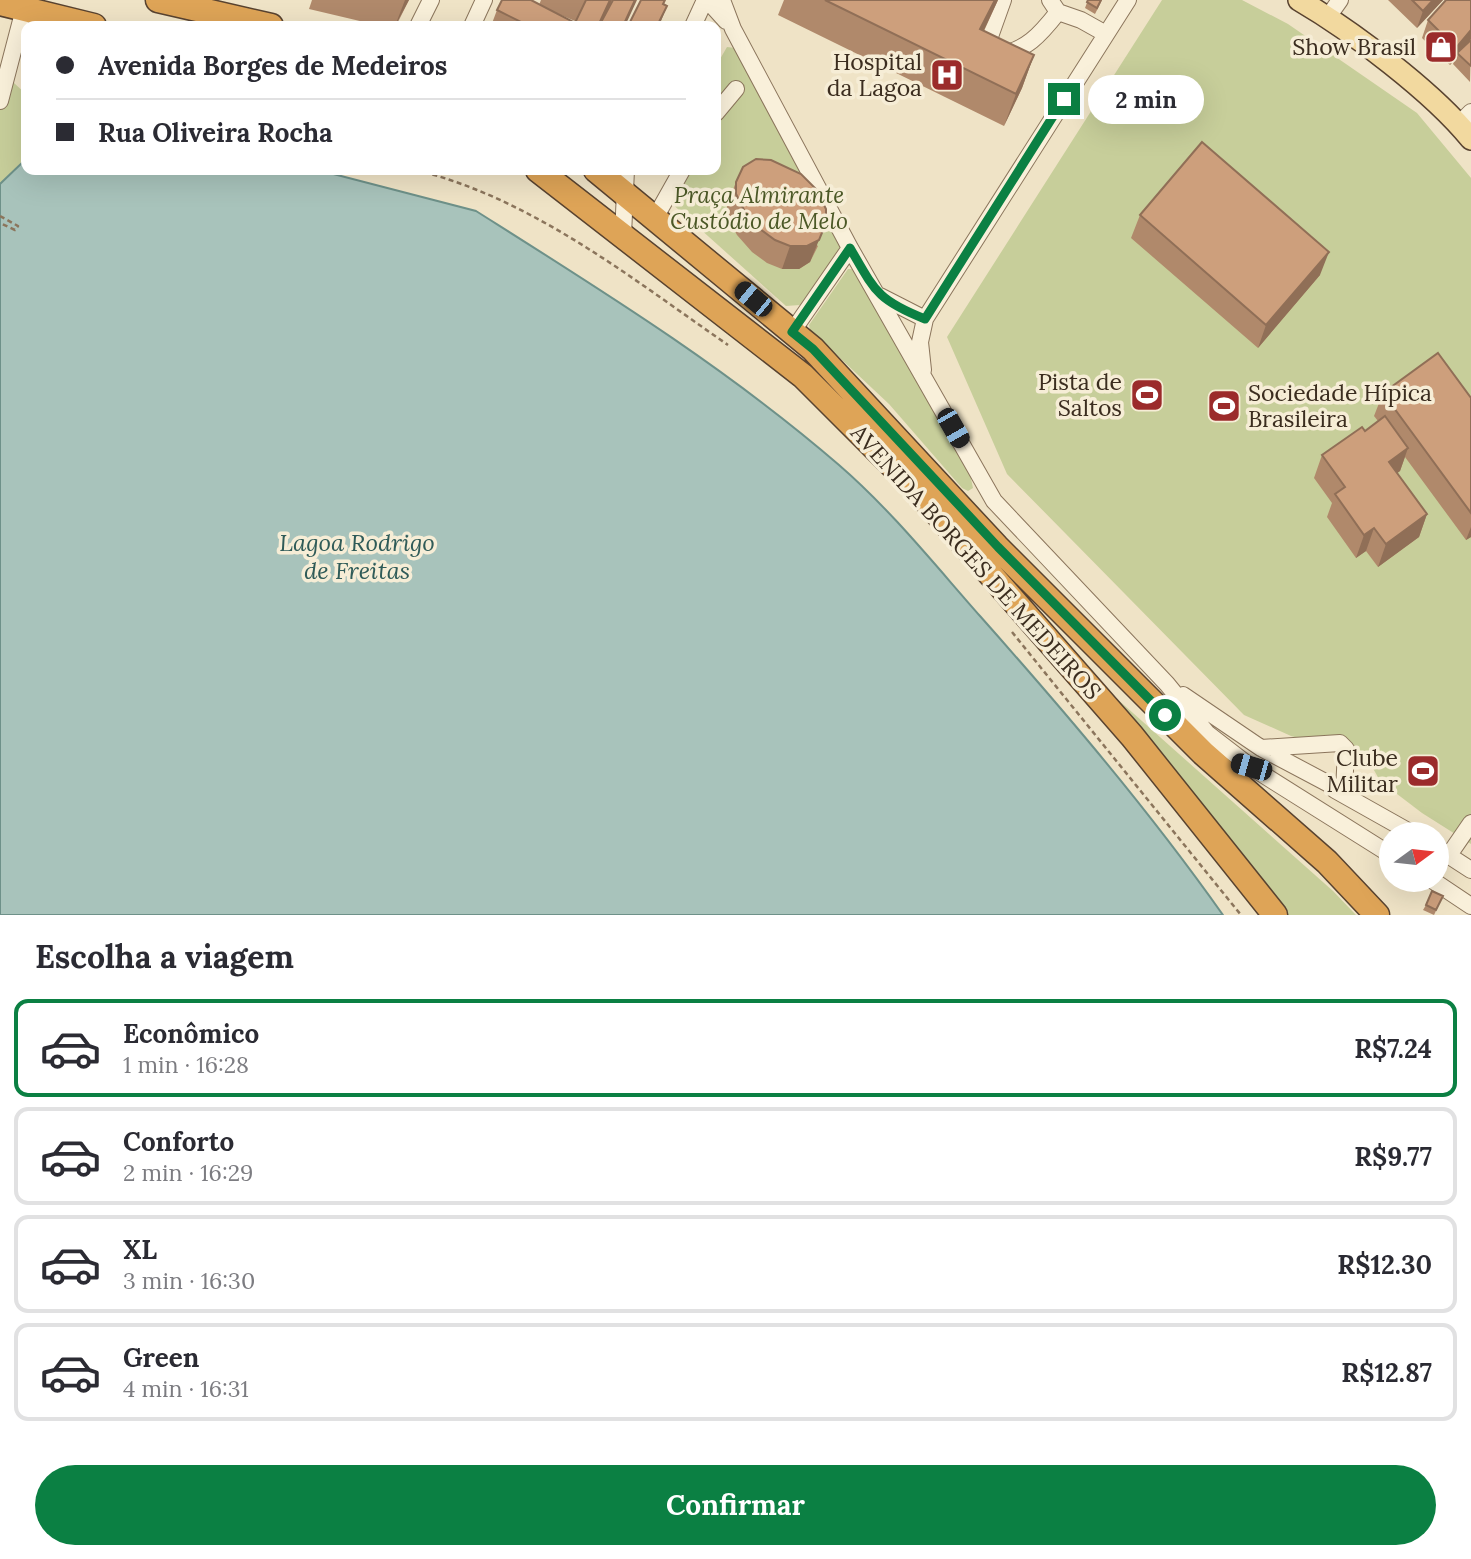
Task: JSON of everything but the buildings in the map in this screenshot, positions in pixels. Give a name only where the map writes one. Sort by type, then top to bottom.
[{"type":"highway","points":[[158,0],[220,7],[258,21]]},
{"type":"highway","points":[[14,13],[63,21]]},
{"type":"highway","name":"AVENIDA BORGES DE MEDEIROS","points":[[545,175],[803,376],[915,488],[1132,736],[1275,915]]},
{"type":"highway","name":"AVENIDA BORGES DE MEDEIROS","points":[[625,180],[655,218],[813,349],[998,547],[1203,753],[1327,862],[1377,915]]},
{"type":"main road","points":[[1299,0],[1334,8],[1467,125]]},
{"type":"street","points":[[420,21],[431,0]]},
{"type":"street","points":[[474,21],[484,0]]},
{"type":"street","points":[[696,21],[706,0],[733,29]]},
{"type":"street","points":[[722,0],[733,29],[850,248],[995,500],[1167,684],[1207,733],[1251,767],[1379,847]]},
{"type":"street","points":[[1003,0],[988,42],[990,50],[997,55],[1014,52],[1038,38],[1054,6],[1106,34]]},
{"type":"street","points":[[925,379],[920,342],[925,319],[1128,0]]},
{"type":"street","points":[[1,96],[13,51],[14,13]]},
{"type":"street","points":[[721,107],[736,89]]},
{"type":"street","points":[[655,218],[679,175]]},
{"type":"street","points":[[623,235],[625,180]]},
{"type":"street","points":[[792,332],[850,248]]},
{"type":"street","points":[[875,293],[902,310],[925,319]]},
{"type":"street","points":[[1167,684],[1261,748],[1394,822]]},
{"type":"street","points":[[1261,748],[1340,743],[1346,749],[1343,763],[1344,792]]},
{"type":"street","points":[[1203,753],[1344,792]]},
{"type":"street","points":[[1449,845],[1471,823]]},
{"type":"street","points":[[1449,855],[1471,870]]},
{"type":"street","points":[[1449,891],[1471,906]]},
{"type":"path","points":[[436,175],[561,230],[728,346]]},
{"type":"path","points":[[0,216],[18,226],[15,230],[0,222]]},
{"type":"path","points":[[1005,624],[1241,915]]},
{"type":"green space","name":"Sociedade Hípica Brasileira","points":[[1162,0],[1242,0],[1288,24],[1417,113],[1471,178],[1471,844],[1449,830],[1449,822],[1436,822],[1380,781],[1369,761],[1291,736],[1244,715],[1007,474],[947,337]]},
{"type":"green space","name":"Praça Almirante Custódio de Melo","points":[[727,47],[735,48],[840,241],[841,248],[837,255],[800,305],[786,306],[670,202],[673,175],[721,175],[721,57]]},
{"type":"green space","points":[[0,79],[14,83],[21,89],[21,164],[0,184]]},
{"type":"green space","points":[[848,269],[855,269],[970,474],[973,488],[968,491],[962,488],[889,404],[810,330],[809,325]]},
{"type":"green space","points":[[1115,697],[1333,891],[1356,915],[1287,915]]},
{"type":"water","name":"Lagoa Rodrigo de Freitas","points":[[21,164],[21,175],[337,175],[476,211],[708,363],[796,429],[858,482],[912,538],[1075,725],[1136,799],[1223,915],[0,915],[0,184]]},
{"type":"place","name":"Show Brasil","points":[[1441,47]]},
{"type":"place","name":"Hospital da Lagoa","points":[[947,75]]},
{"type":"place","name":"Pista de Saltos","points":[[1147,395]]},
{"type":"place","name":"Sociedade Hípica Brasileira","points":[[1224,406]]},
{"type":"place","name":"Clube Militar","points":[[1423,771]]},
{"type":"route","points":[[1064,99],[925,319],[902,310],[875,293],[850,248],[792,332],[813,349],[998,547],[1165,715]]}]
